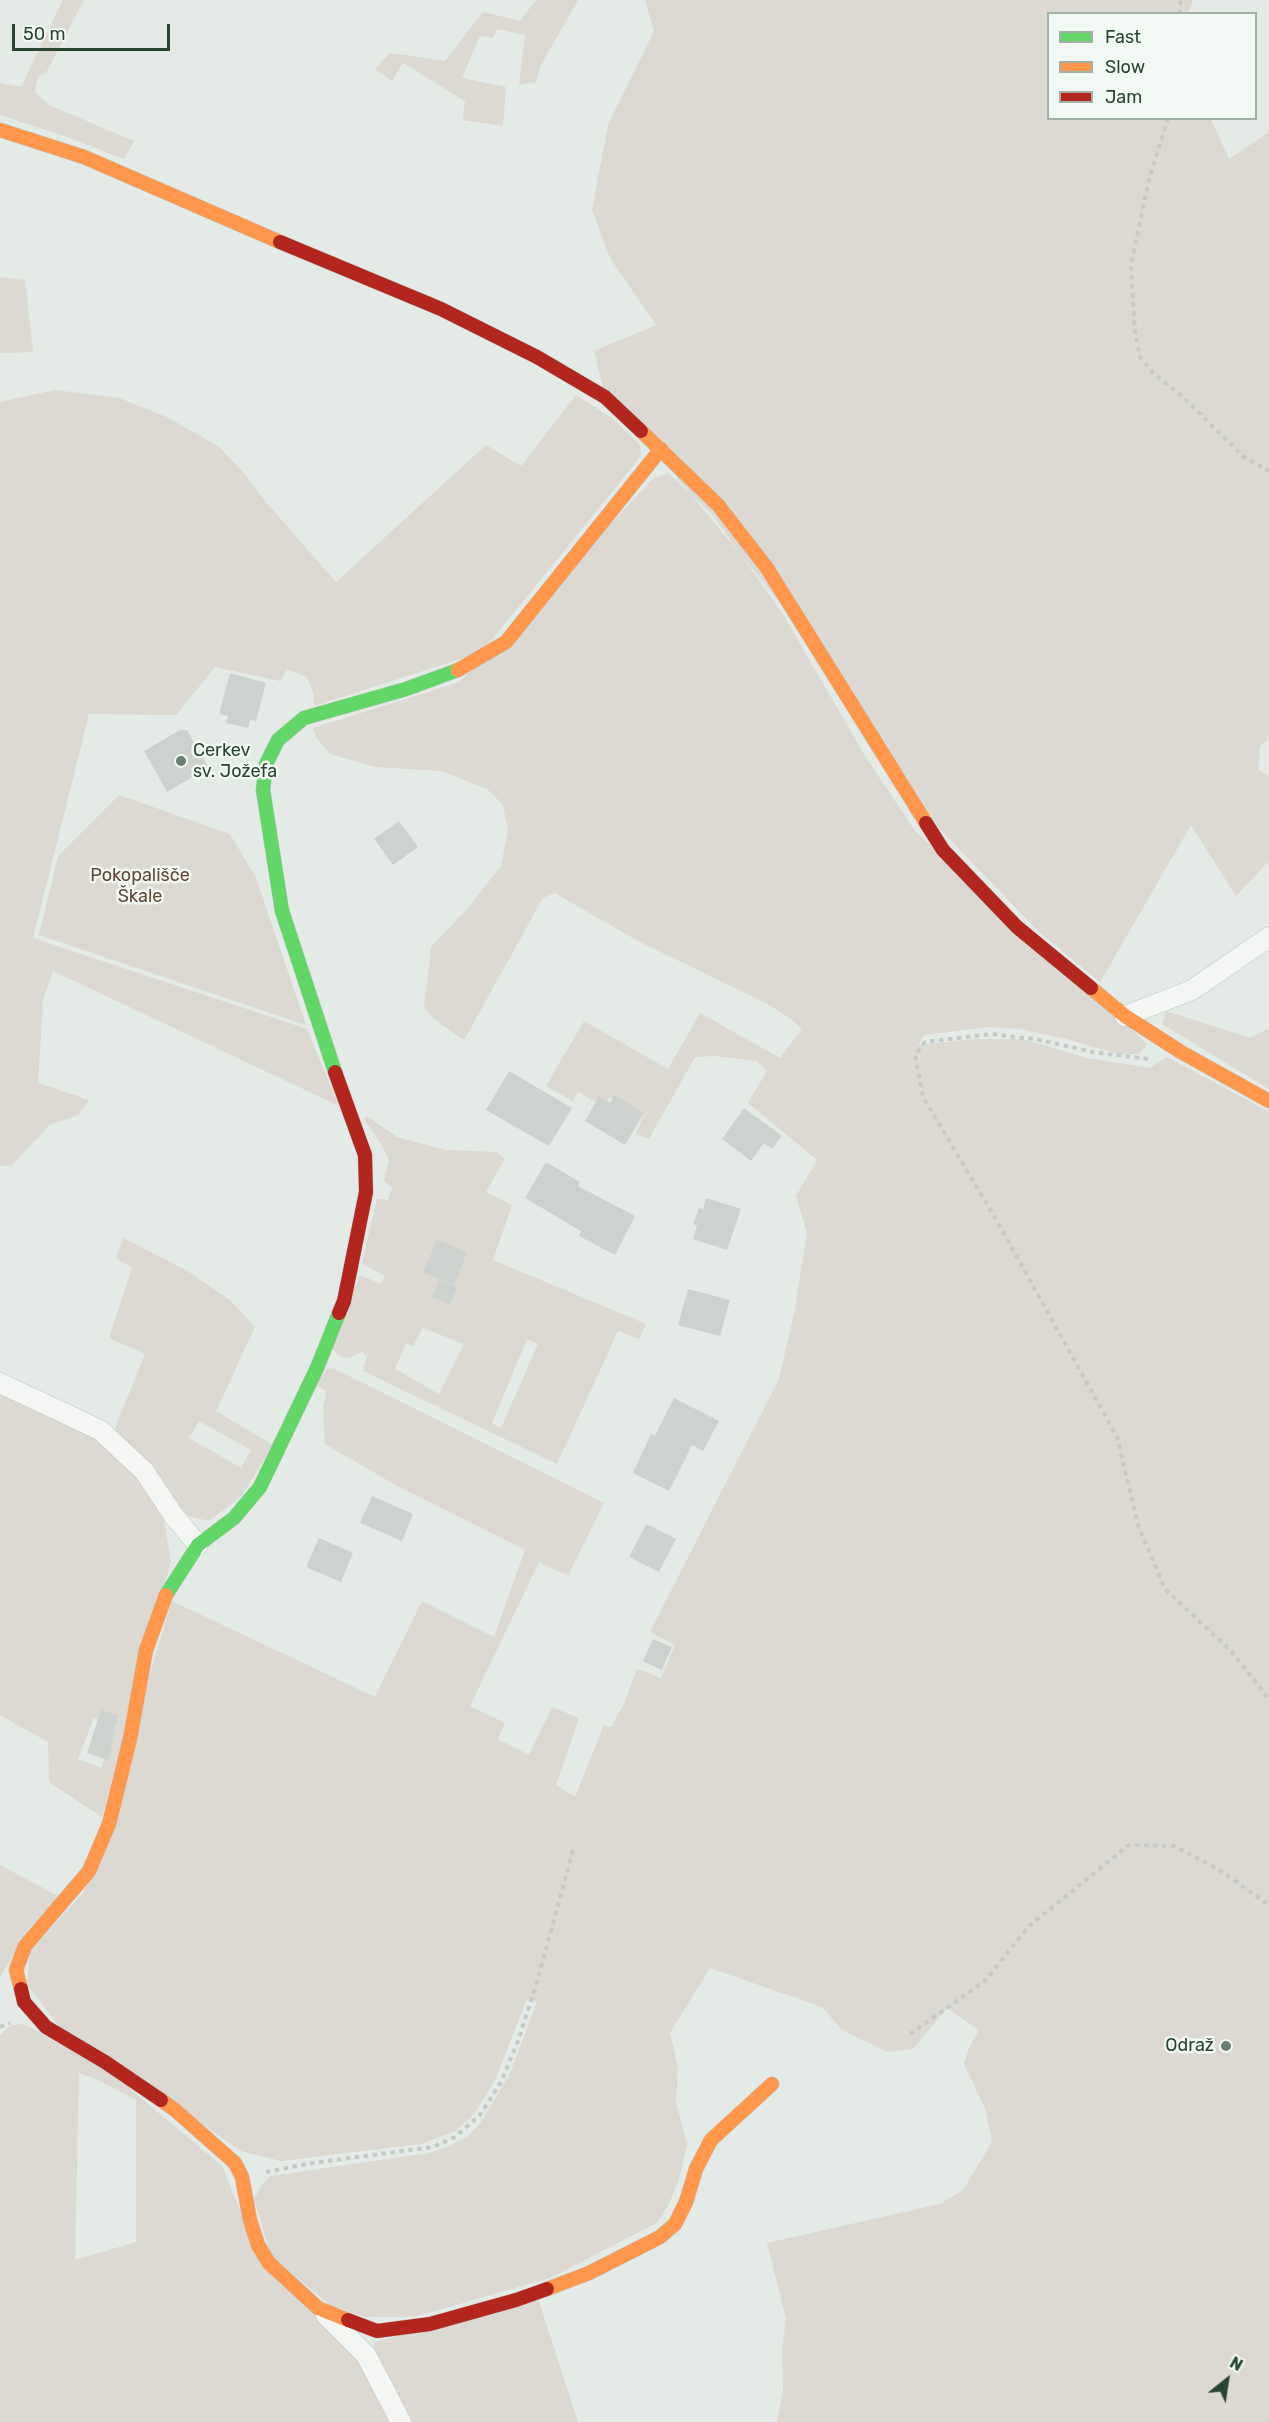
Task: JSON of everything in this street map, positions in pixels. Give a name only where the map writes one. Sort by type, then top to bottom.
[{"type":"street","points":[[0,130],[84,157],[341,269],[441,309],[537,357],[605,397],[718,505],[767,568],[943,850],[1017,927],[1125,1016],[1181,1052],[1269,1101]]},
{"type":"street","points":[[401,2422],[366,2355],[269,2263],[250,2220],[242,2177],[235,2163],[175,2110],[105,2062],[46,2027],[24,2002],[16,1970],[25,1946],[89,1871],[109,1824],[130,1739],[146,1650],[168,1590],[198,1545],[234,1518],[260,1487],[284,1440],[344,1301],[366,1192],[364,1155],[333,1070],[282,911],[263,790],[266,764],[278,740],[304,718],[406,689],[462,668],[506,642],[661,449]]},
{"type":"street","points":[[1125,1016],[1192,990],[1269,937]]},
{"type":"street","points":[[0,1383],[100,1430],[144,1471],[174,1516],[198,1545]]},
{"type":"street","points":[[318,2308],[378,2331],[430,2324],[506,2303],[590,2273],[660,2237],[675,2224],[686,2202],[696,2169],[711,2140],[772,2084]]},
{"type":"path","points":[[1167,120],[1148,183],[1131,266],[1135,332],[1140,357],[1153,372],[1182,396],[1244,457],[1269,471]]},
{"type":"path","points":[[1181,1052],[1145,1060],[1093,1052],[1040,1040],[992,1034],[925,1042],[915,1055],[923,1097],[991,1211],[1117,1437],[1138,1525],[1165,1589],[1231,1651],[1269,1699]]},
{"type":"path","points":[[910,2034],[985,1981],[1029,1926],[1130,1845],[1175,1846],[1221,1871],[1269,1905]]},
{"type":"path","points":[[242,2177],[312,2163],[433,2147],[456,2137],[480,2115],[501,2082],[518,2041],[573,1850]]},
{"type":"green space","points":[[63,0],[84,0],[46,73],[38,76],[35,92],[49,105],[134,141],[124,159],[59,134],[0,115],[0,83],[21,87]]},
{"type":"green space","points":[[536,0],[578,0],[541,65],[536,82],[519,85],[525,35],[497,29],[493,38],[480,36],[462,78],[506,87],[503,126],[463,120],[465,101],[403,63],[392,81],[375,69],[390,53],[445,61],[483,12],[520,21]]},
{"type":"green space","points":[[645,0],[1193,0],[1188,12],[1047,12],[1047,120],[1211,120],[1229,159],[1269,132],[1269,738],[1260,747],[1258,769],[1269,777],[1269,861],[1236,896],[1191,825],[1100,982],[1039,932],[938,827],[846,682],[603,388],[594,351],[656,325],[610,258],[592,210],[608,125],[654,31]]},
{"type":"green space","points":[[0,277],[25,280],[33,352],[0,353]]},
{"type":"green space","points":[[55,390],[119,398],[169,418],[219,447],[244,473],[265,501],[336,582],[486,445],[521,466],[576,395],[612,418],[640,445],[641,456],[482,652],[314,706],[313,692],[306,676],[287,670],[280,681],[215,667],[176,715],[89,714],[33,938],[307,1029],[339,1106],[53,971],[43,1000],[38,1083],[89,1100],[78,1115],[50,1125],[11,1166],[0,1166],[0,402]]},
{"type":"green space","points":[[668,473],[712,514],[782,613],[867,759],[915,831],[1147,1044],[1139,1054],[1119,1054],[1019,1029],[988,1027],[925,1035],[918,1045],[975,1039],[1022,1039],[1087,1058],[1150,1068],[1167,1057],[1269,1112],[1269,2422],[777,2422],[783,2390],[782,2350],[786,2319],[767,2243],[940,2204],[963,2190],[992,2142],[985,2108],[964,2064],[969,2048],[979,2030],[947,2008],[913,2049],[888,2052],[842,2030],[822,2007],[710,1968],[670,2033],[678,2068],[676,2102],[687,2145],[679,2179],[669,2204],[657,2223],[550,2278],[414,2317],[364,2317],[330,2305],[271,2256],[254,2199],[261,2186],[270,2176],[429,2153],[450,2146],[468,2136],[480,2124],[510,2073],[537,2001],[527,1999],[495,2080],[475,2113],[456,2131],[421,2144],[281,2161],[241,2151],[59,2026],[27,1984],[30,1951],[84,1892],[172,1601],[375,1697],[422,1601],[494,1637],[525,1550],[399,1487],[325,1444],[323,1408],[326,1391],[316,1385],[327,1369],[333,1368],[604,1503],[568,1576],[539,1562],[470,1706],[505,1723],[498,1739],[529,1755],[552,1707],[579,1718],[556,1785],[575,1797],[604,1725],[611,1727],[624,1704],[637,1669],[661,1678],[675,1645],[650,1632],[779,1379],[795,1309],[807,1233],[796,1196],[817,1160],[748,1103],[767,1071],[757,1061],[714,1056],[695,1057],[649,1139],[636,1134],[644,1114],[609,1097],[604,1107],[578,1092],[573,1101],[546,1086],[584,1021],[668,1069],[700,1013],[780,1058],[802,1029],[766,1003],[638,941],[555,893],[543,898],[464,1040],[435,1020],[424,1008],[431,947],[468,908],[501,866],[508,830],[503,805],[487,789],[441,771],[375,767],[330,754],[316,737],[313,728],[460,682],[652,480]]},
{"type":"green space","name":"Pokopališče Škale","points":[[119,795],[230,834],[256,878],[306,1025],[39,935],[58,856]]},
{"type":"green space","points":[[1166,1011],[1250,1038],[1269,1028],[1269,1089],[1162,1024]]},
{"type":"green space","points":[[367,1116],[397,1137],[446,1150],[497,1152],[505,1159],[486,1192],[512,1205],[493,1260],[646,1324],[639,1339],[618,1331],[557,1464],[363,1371],[367,1356],[362,1352],[348,1358],[341,1357],[332,1349],[360,1275],[381,1284],[385,1276],[362,1263],[377,1199],[388,1200],[392,1188],[384,1181],[389,1160],[364,1119]],"holes":[[[423,1328],[464,1344],[439,1394],[395,1369],[406,1344],[413,1346]],[[527,1339],[538,1344],[501,1428],[492,1423]]]},
{"type":"green space","points":[[124,1238],[189,1272],[230,1300],[255,1327],[216,1411],[273,1445],[241,1497],[209,1521],[188,1516],[113,1433],[145,1354],[109,1338],[132,1268],[116,1258]],"holes":[[[199,1421],[251,1450],[241,1468],[189,1438]]]},
{"type":"green space","points":[[0,1392],[94,1437],[119,1458],[139,1481],[163,1516],[171,1561],[102,1817],[49,1782],[48,1742],[0,1715]],"holes":[[[94,1718],[116,1726],[101,1768],[78,1759]]]},
{"type":"green space","points":[[0,1865],[60,1897],[29,1928],[0,1977]]},
{"type":"green space","points":[[17,2024],[26,2025],[111,2073],[222,2166],[244,2220],[373,2380],[397,2422],[0,2422],[0,2036],[8,2027]],"holes":[[[79,2073],[96,2079],[136,2100],[136,2242],[75,2260]]]},
{"type":"green space","points":[[538,2298],[578,2422],[409,2422],[372,2350],[375,2342]]},
{"type":"building","points":[[230,673],[266,683],[256,721],[250,720],[248,728],[226,723],[228,716],[219,714]]},
{"type":"building","name":"Cerkev sv. Jožefa","points":[[180,730],[187,730],[216,781],[196,775],[167,792],[144,751]]},
{"type":"building","points":[[399,821],[418,847],[393,865],[374,839]]},
{"type":"building","points":[[509,1071],[572,1108],[549,1146],[486,1110]]},
{"type":"building","points":[[615,1095],[644,1113],[625,1145],[585,1121],[599,1096],[610,1103]]},
{"type":"building","points":[[744,1108],[782,1136],[772,1149],[764,1143],[751,1161],[722,1139]]},
{"type":"building","points":[[546,1162],[580,1182],[578,1186],[635,1216],[615,1255],[579,1236],[581,1231],[525,1198]]},
{"type":"building","points":[[706,1198],[741,1209],[727,1250],[693,1239],[697,1225],[693,1224],[699,1208],[703,1209]]},
{"type":"building","points":[[437,1240],[467,1252],[454,1285],[423,1273]]},
{"type":"building","points":[[439,1280],[457,1287],[450,1305],[432,1297]]},
{"type":"building","points":[[688,1289],[730,1300],[720,1336],[678,1325]]},
{"type":"building","points":[[674,1398],[719,1421],[703,1451],[692,1445],[669,1491],[633,1473],[651,1434],[655,1436]]},
{"type":"building","points":[[372,1496],[413,1514],[402,1541],[360,1523]]},
{"type":"building","points":[[646,1524],[676,1539],[659,1572],[629,1557]]},
{"type":"building","points":[[319,1538],[353,1553],[341,1582],[306,1567]]},
{"type":"building","points":[[653,1639],[672,1647],[662,1670],[643,1661]]},
{"type":"building","points":[[101,1710],[118,1715],[108,1760],[87,1753]]},
{"type":"traffic: fast","points":[[335,1072],[282,911],[263,790],[266,764],[278,740],[304,718],[406,689],[458,670]]},
{"type":"traffic: fast","points":[[166,1595],[198,1545],[234,1518],[260,1487],[317,1368],[339,1313]]},
{"type":"traffic: slow","points":[[0,130],[84,157],[280,242]]},
{"type":"traffic: slow","points":[[641,431],[718,505],[767,568],[926,823]]},
{"type":"traffic: slow","points":[[458,670],[506,642],[661,449]]},
{"type":"traffic: slow","points":[[1091,988],[1125,1016],[1181,1052],[1269,1101]]},
{"type":"traffic: slow","points":[[21,1989],[16,1970],[25,1946],[89,1871],[109,1824],[130,1739],[146,1650],[166,1595]]},
{"type":"traffic: slow","points":[[547,2289],[589,2273],[660,2237],[675,2224],[686,2202],[696,2169],[711,2140],[772,2084]]},
{"type":"traffic: slow","points":[[161,2100],[235,2163],[242,2177],[250,2220],[258,2245],[269,2263],[318,2308],[348,2320]]},
{"type":"traffic: jam","points":[[280,242],[441,309],[537,357],[605,397],[641,431]]},
{"type":"traffic: jam","points":[[926,823],[943,850],[1017,927],[1091,988]]},
{"type":"traffic: jam","points":[[335,1072],[365,1155],[366,1192],[344,1301],[339,1313]]},
{"type":"traffic: jam","points":[[21,1989],[24,2002],[46,2027],[105,2062],[161,2100]]},
{"type":"traffic: jam","points":[[348,2320],[377,2331],[430,2324],[547,2289]]},
{"type":"place","name":"Cerkev sv. Jožefa","points":[[181,761]]},
{"type":"place","name":"Odraž","points":[[1226,2046]]}]
